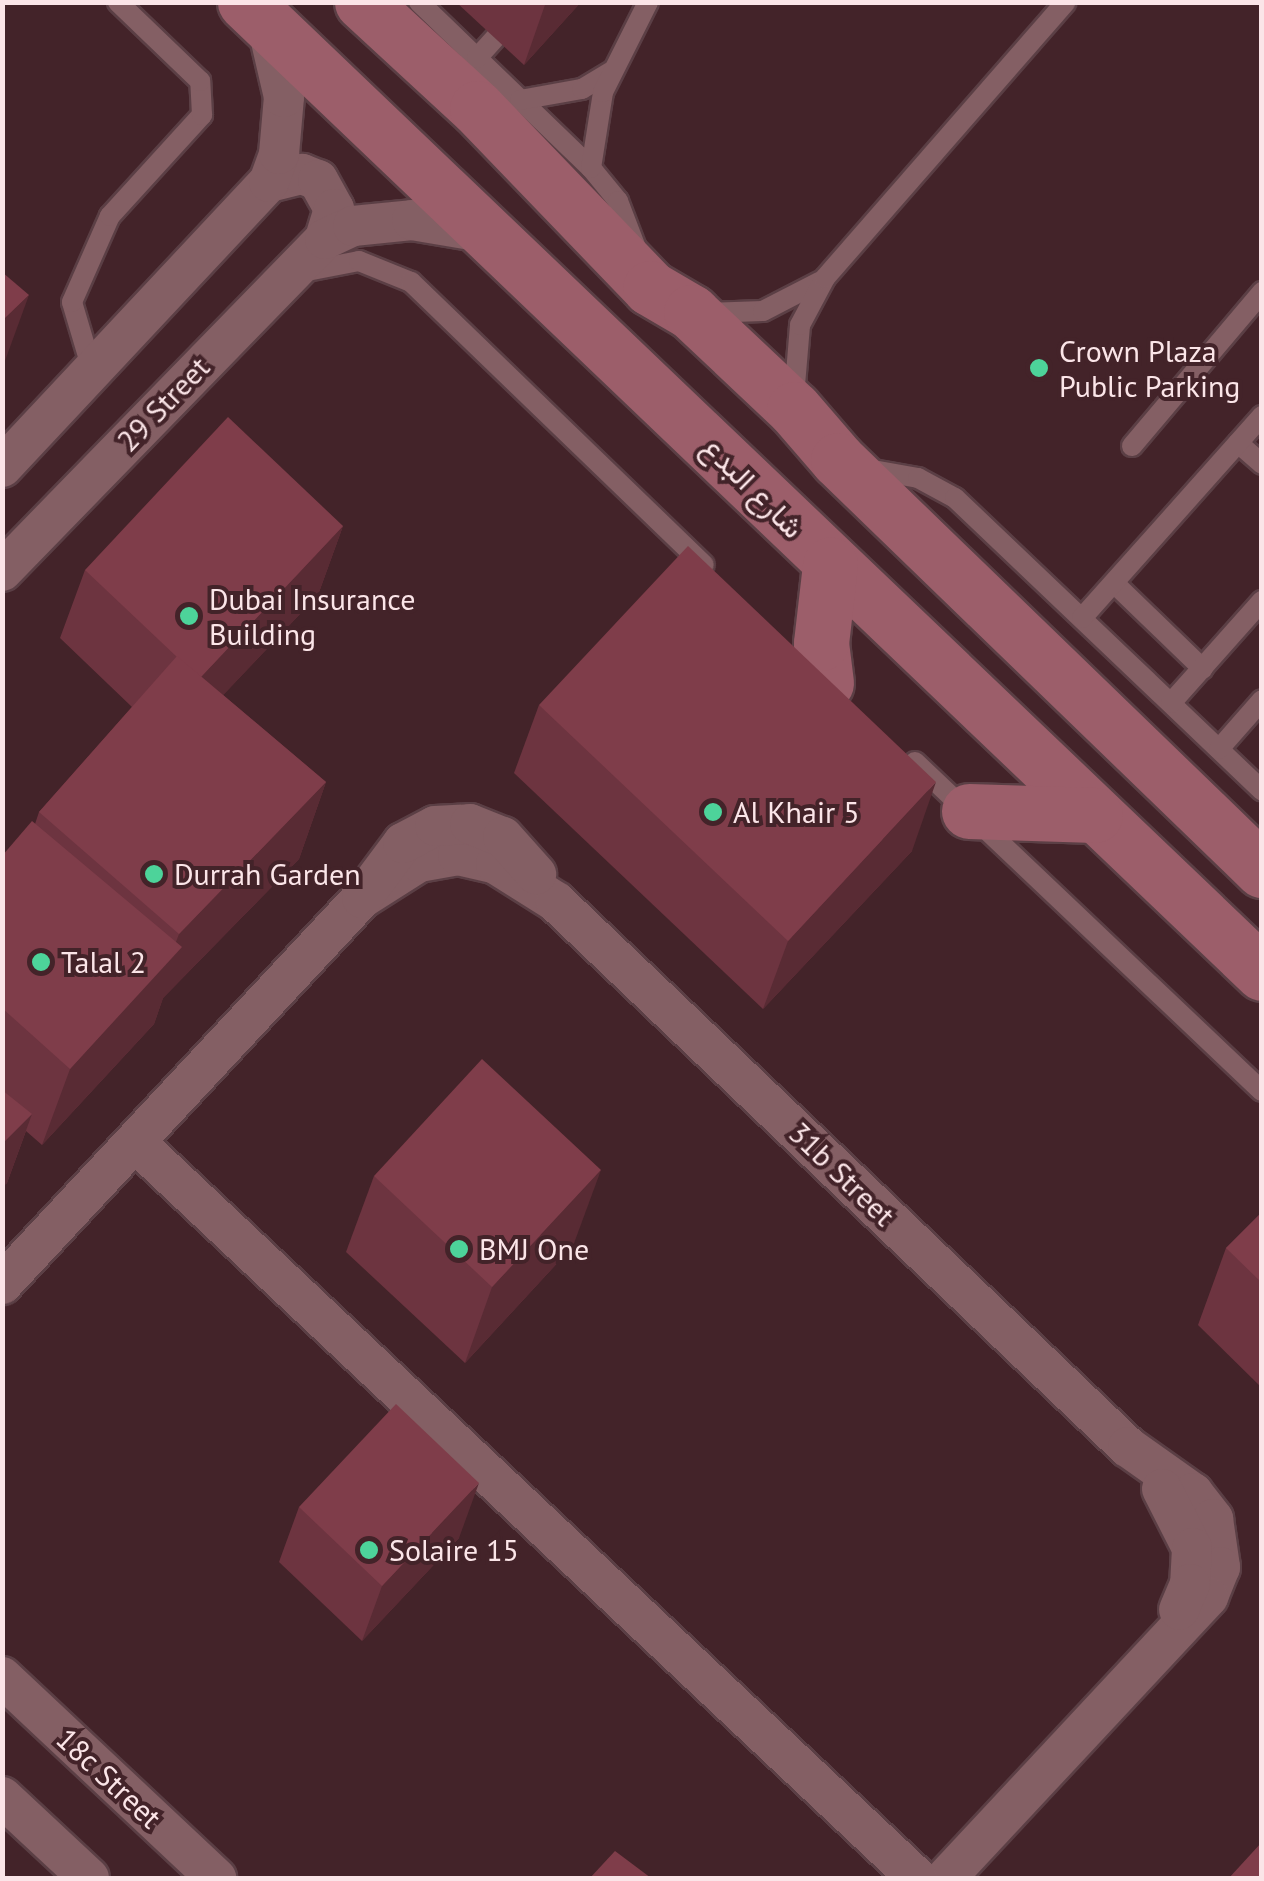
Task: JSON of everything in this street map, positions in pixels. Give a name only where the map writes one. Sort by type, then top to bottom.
[{"type":"main road","points":[[362,2],[477,108],[670,300],[794,409],[842,463],[1262,870]]},
{"type":"main road","name":"شارع البدع","points":[[256,13],[483,232],[668,401],[830,565],[1262,973]]},
{"type":"main road","points":[[668,401],[682,384],[702,378],[811,463],[842,463]]},
{"type":"main road","points":[[821,678],[830,565]]},
{"type":"main road","points":[[969,811],[1095,815]]},
{"type":"street","points":[[2,467],[269,182],[280,154],[284,96],[256,13]]},
{"type":"street","points":[[269,182],[302,174],[318,180],[334,209],[325,239]]},
{"type":"street","name":"29 Street","points":[[2,570],[325,239],[353,226],[412,220],[483,232]]},
{"type":"street","name":"31b Street","points":[[2,1284],[362,898],[403,843],[452,823],[503,837],[556,902],[1128,1447],[1180,1514],[1192,1548],[1190,1584],[1162,1650],[946,1878]]},
{"type":"street","points":[[135,1142],[917,1878]]},
{"type":"street","name":"18c Street","points":[[2,1677],[216,1878]]},
{"type":"street","points":[[2,1797],[89,1878]]},
{"type":"lane","points":[[93,373],[72,302],[110,216],[202,114],[200,80],[118,2]]},
{"type":"lane","points":[[419,2],[592,168],[625,214],[670,300],[763,312],[825,278]]},
{"type":"lane","points":[[592,168],[610,72],[648,2]]},
{"type":"lane","points":[[794,409],[797,339],[825,278],[1066,2]]},
{"type":"lane","points":[[477,58],[494,38]]},
{"type":"lane","points":[[520,100],[582,89],[610,72]]},
{"type":"lane","points":[[288,275],[359,260],[411,282],[726,586]]},
{"type":"lane","points":[[1132,446],[1262,292]]},
{"type":"lane","points":[[1082,618],[1262,416]]},
{"type":"lane","points":[[1238,443],[1262,464]]},
{"type":"lane","points":[[842,463],[898,472],[946,492],[1262,790]]},
{"type":"lane","points":[[1115,584],[1203,668]]},
{"type":"lane","points":[[1171,703],[1262,602]]},
{"type":"lane","points":[[1219,750],[1262,700]]},
{"type":"lane","points":[[898,747],[1262,1091]]},
{"type":"building","points":[[2,272],[29,295],[2,321]]},
{"type":"building","points":[[228,417],[343,526],[201,677],[85,570]]},
{"type":"building","name":"Al Khair 5","points":[[688,546],[936,782],[788,941],[539,705]]},
{"type":"building","points":[[177,656],[326,782],[179,934],[39,812]]},
{"type":"building","points":[[32,821],[182,947],[70,1069],[2,1008],[2,856]]},
{"type":"building","points":[[482,1059],[601,1170],[492,1287],[374,1176]]},
{"type":"building","points":[[2,1090],[32,1114],[2,1144]]},
{"type":"building","points":[[1262,1212],[1262,1283],[1226,1248]]},
{"type":"building","points":[[396,1404],[479,1483],[382,1586],[299,1507]]},
{"type":"building","points":[[1262,1842],[1262,1878],[1229,1878]]},
{"type":"building","points":[[615,1851],[651,1878],[590,1878]]},
{"type":"place","name":"Crown Plaza Public Parking","points":[[1039,368]]},
{"type":"place","name":"Dubai Insurance Building","points":[[189,616]]},
{"type":"place","name":"Al Khair 5","points":[[713,812]]},
{"type":"place","name":"Durrah Garden","points":[[154,874]]},
{"type":"place","name":"Talal 2","points":[[41,962]]},
{"type":"place","name":"BMJ One","points":[[459,1249]]},
{"type":"place","name":"Solaire 15","points":[[369,1550]]}]
